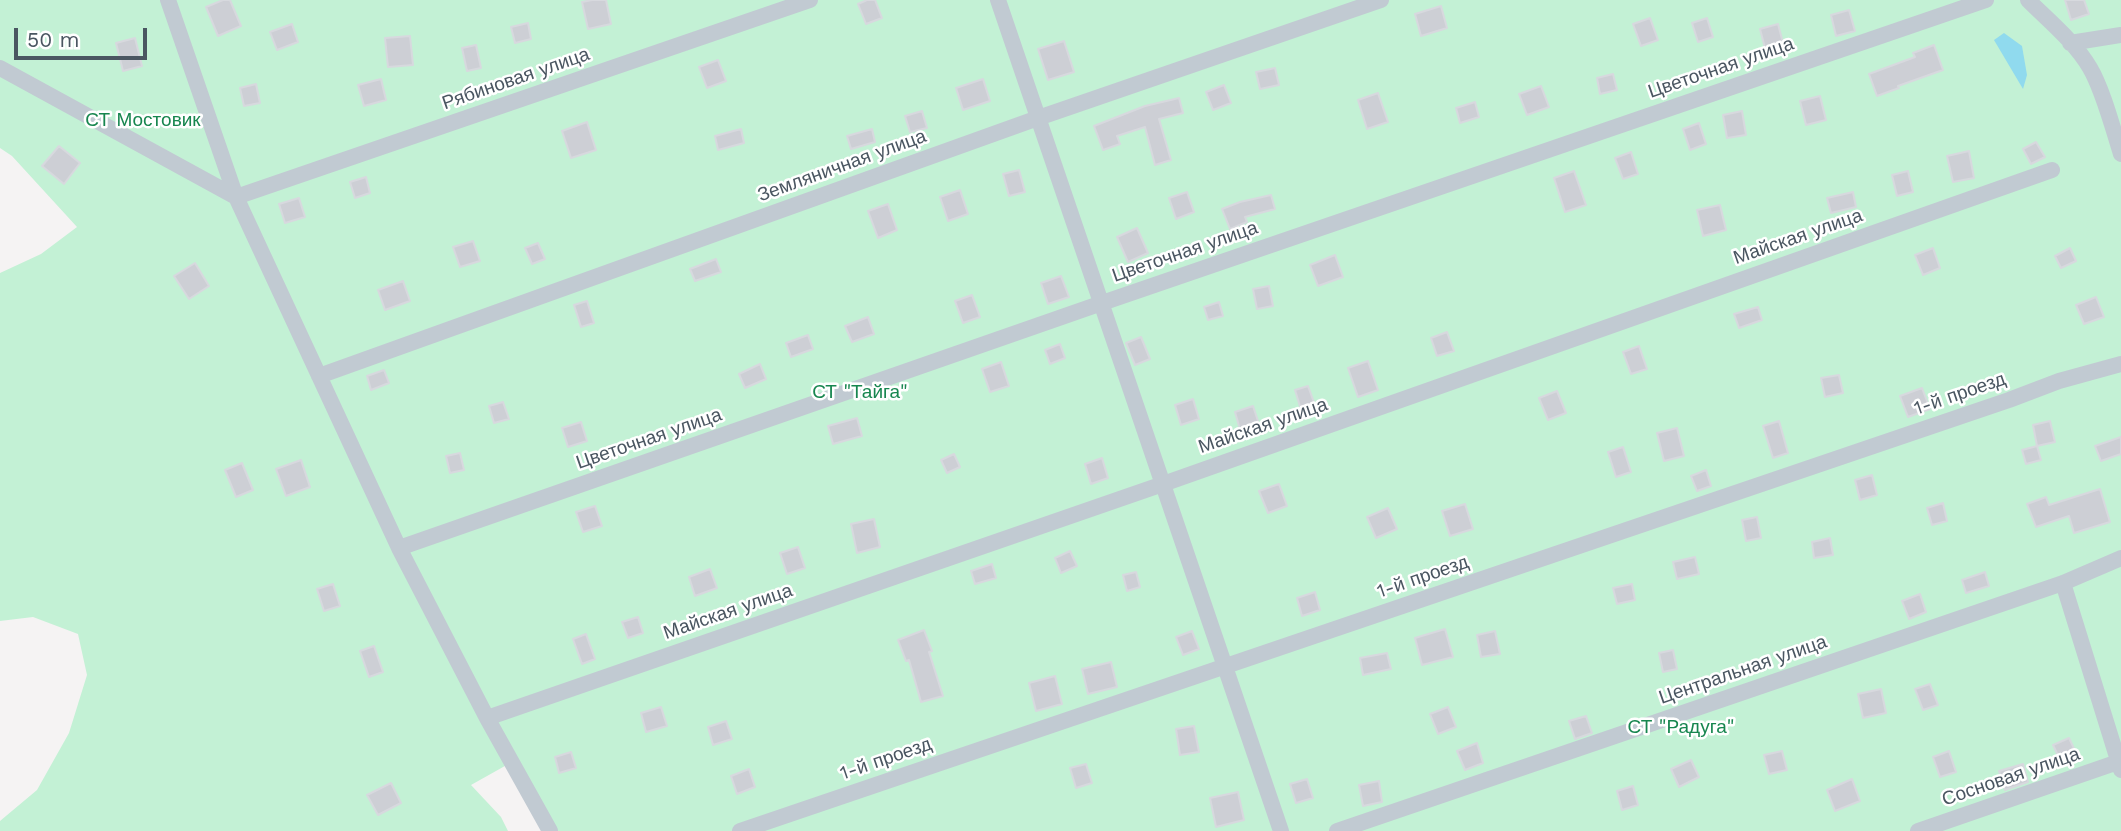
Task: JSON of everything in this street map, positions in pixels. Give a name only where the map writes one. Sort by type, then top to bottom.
[{"type":"street","points":[[168,0],[236,197],[318,376],[399,548],[487,718],[550,831]]},
{"type":"street","name":"Рябиновая улица","points":[[236,197],[810,0]]},
{"type":"street","points":[[998,0],[1281,831]]},
{"type":"street","name":"Земляничная улица","points":[[318,376],[1038,118],[1381,0]]},
{"type":"street","name":"Цветочная улица","points":[[399,548],[1102,303],[1986,0]]},
{"type":"street","points":[[2028,0],[2091,68],[2121,155]]},
{"type":"street","points":[[2070,43],[2121,35]]},
{"type":"street","points":[[0,68],[236,197]]},
{"type":"street","name":"Майская улица","points":[[487,718],[1163,484],[2052,170]]},
{"type":"street","name":"1-й проезд","points":[[740,831],[2059,381],[2121,364]]},
{"type":"street","name":"Центральная улица","points":[[1336,831],[2063,583],[2121,558]]},
{"type":"street","points":[[2063,583],[2120,766]]},
{"type":"street","name":"Сосновая улица","points":[[1918,831],[2120,766]]},
{"type":"green space","name":"СТ \"Тайга\"","points":[[0,0],[2121,0],[2121,831],[550,831],[512,762],[471,785],[501,817],[508,831],[0,831],[0,821],[37,790],[69,733],[87,675],[78,634],[33,617],[0,621],[0,273],[41,254],[77,227],[12,156],[0,148]]},
{"type":"water","points":[[2004,33],[2022,46],[2027,75],[2023,89],[1994,40]]},
{"type":"building","points":[[230,0],[241,26],[218,36],[206,7]]},
{"type":"building","points":[[606,0],[611,24],[588,29],[582,2]]},
{"type":"building","points":[[875,0],[882,18],[866,24],[858,4]]},
{"type":"building","points":[[2065,0],[2084,0],[2089,14],[2071,20]]},
{"type":"building","points":[[1441,6],[1447,28],[1421,36],[1415,14]]},
{"type":"building","points":[[1849,10],[1855,31],[1836,36],[1831,15]]},
{"type":"building","points":[[1650,18],[1658,40],[1641,46],[1633,24]]},
{"type":"building","points":[[1707,18],[1713,37],[1698,42],[1692,23]]},
{"type":"building","points":[[528,23],[531,39],[515,43],[511,27]]},
{"type":"building","points":[[292,24],[298,42],[277,50],[270,32]]},
{"type":"building","points":[[1778,24],[1783,43],[1765,48],[1760,29]]},
{"type":"building","points":[[410,36],[413,65],[388,67],[385,38]]},
{"type":"building","points":[[135,38],[142,66],[123,71],[116,43]]},
{"type":"building","points":[[1064,41],[1074,72],[1048,80],[1038,49]]},
{"type":"building","points":[[476,45],[481,68],[467,71],[462,48]]},
{"type":"building","points":[[1934,45],[1943,70],[1877,96],[1869,74],[1915,57],[1913,53]]},
{"type":"building","points":[[718,60],[726,81],[707,88],[699,67]]},
{"type":"building","points":[[1275,68],[1279,85],[1260,89],[1256,72]]},
{"type":"building","points":[[1613,74],[1617,90],[1600,94],[1597,78]]},
{"type":"building","points":[[381,79],[386,100],[364,106],[358,85]]},
{"type":"building","points":[[983,79],[990,101],[963,110],[956,88]]},
{"type":"building","points":[[256,84],[260,103],[244,106],[240,88]]},
{"type":"building","points":[[1224,85],[1231,103],[1213,110],[1206,92]]},
{"type":"building","points":[[1541,86],[1549,107],[1527,115],[1519,94]]},
{"type":"building","points":[[1378,93],[1388,122],[1367,129],[1358,100]]},
{"type":"building","points":[[1820,96],[1826,120],[1806,125],[1800,101]]},
{"type":"building","points":[[1179,98],[1183,113],[1159,119],[1171,160],[1155,165],[1145,127],[1117,136],[1120,144],[1103,150],[1094,126],[1145,106]]},
{"type":"building","points":[[1475,102],[1479,117],[1460,123],[1456,108]]},
{"type":"building","points":[[922,111],[927,128],[910,132],[905,116]]},
{"type":"building","points":[[1742,111],[1746,135],[1727,138],[1723,115]]},
{"type":"building","points":[[587,122],[596,150],[571,158],[562,131]]},
{"type":"building","points":[[1699,123],[1706,144],[1690,150],[1683,129]]},
{"type":"building","points":[[741,129],[744,143],[718,150],[715,136]]},
{"type":"building","points":[[872,129],[875,142],[851,149],[847,136]]},
{"type":"building","points":[[2036,142],[2045,157],[2031,164],[2023,149]]},
{"type":"building","points":[[59,146],[80,163],[64,184],[42,166]]},
{"type":"building","points":[[1969,151],[1974,178],[1953,182],[1947,156]]},
{"type":"building","points":[[1631,152],[1638,174],[1623,179],[1615,158]]},
{"type":"building","points":[[1019,170],[1025,192],[1009,196],[1003,174]]},
{"type":"building","points":[[1574,171],[1586,205],[1565,212],[1554,178]]},
{"type":"building","points":[[1908,171],[1913,192],[1897,196],[1892,175]]},
{"type":"building","points":[[366,177],[370,193],[355,198],[350,182]]},
{"type":"building","points":[[960,190],[968,214],[948,221],[940,197]]},
{"type":"building","points":[[1187,192],[1194,212],[1176,219],[1169,198]]},
{"type":"building","points":[[1853,192],[1856,207],[1831,213],[1827,198]]},
{"type":"building","points":[[1271,195],[1275,209],[1245,217],[1247,222],[1230,229],[1222,209]]},
{"type":"building","points":[[299,198],[305,217],[285,223],[279,204]]},
{"type":"building","points":[[888,204],[897,230],[878,238],[868,211]]},
{"type":"building","points":[[1720,205],[1726,230],[1703,236],[1697,210]]},
{"type":"building","points":[[1137,228],[1148,253],[1128,262],[1117,237]]},
{"type":"building","points":[[473,241],[480,261],[460,267],[453,247]]},
{"type":"building","points":[[538,243],[545,259],[532,264],[525,248]]},
{"type":"building","points":[[1933,248],[1940,268],[1923,275],[1915,255]]},
{"type":"building","points":[[2070,248],[2076,261],[2061,268],[2055,256]]},
{"type":"building","points":[[1335,255],[1343,277],[1318,286],[1310,265]]},
{"type":"building","points":[[716,259],[721,272],[695,281],[690,269]]},
{"type":"building","points":[[195,263],[209,286],[189,299],[174,276]]},
{"type":"building","points":[[1061,276],[1069,297],[1048,304],[1041,283]]},
{"type":"building","points":[[403,281],[410,301],[385,310],[378,290]]},
{"type":"building","points":[[1269,286],[1273,306],[1257,309],[1253,289]]},
{"type":"building","points":[[972,295],[980,317],[963,323],[955,301]]},
{"type":"building","points":[[2096,297],[2104,317],[2084,324],[2076,305]]},
{"type":"building","points":[[587,301],[594,323],[581,327],[574,305]]},
{"type":"building","points":[[1219,302],[1223,316],[1208,320],[1204,307]]},
{"type":"building","points":[[1758,307],[1762,320],[1739,328],[1734,314]]},
{"type":"building","points":[[868,317],[874,334],[852,342],[845,326]]},
{"type":"building","points":[[1447,332],[1454,351],[1437,356],[1431,338]]},
{"type":"building","points":[[808,335],[813,349],[791,357],[786,343]]},
{"type":"building","points":[[1141,337],[1150,359],[1135,365],[1126,343]]},
{"type":"building","points":[[1060,344],[1065,358],[1050,364],[1045,350]]},
{"type":"building","points":[[1639,346],[1647,369],[1631,374],[1623,352]]},
{"type":"building","points":[[1368,361],[1378,390],[1358,397],[1348,368]]},
{"type":"building","points":[[1001,362],[1009,386],[990,392],[982,369]]},
{"type":"building","points":[[760,364],[766,379],[745,388],[739,374]]},
{"type":"building","points":[[384,370],[389,383],[371,390],[367,376]]},
{"type":"building","points":[[1839,375],[1843,393],[1825,397],[1821,378]]},
{"type":"building","points":[[1308,386],[1316,408],[1302,413],[1295,390]]},
{"type":"building","points":[[1922,388],[1930,409],[1908,417],[1900,396]]},
{"type":"building","points":[[1557,391],[1566,413],[1548,420],[1539,398]]},
{"type":"building","points":[[1193,399],[1199,419],[1181,425],[1175,405]]},
{"type":"building","points":[[503,402],[509,419],[494,423],[489,406]]},
{"type":"building","points":[[1253,406],[1260,427],[1241,433],[1235,412]]},
{"type":"building","points":[[857,418],[862,436],[833,444],[828,426]]},
{"type":"building","points":[[1779,421],[1788,453],[1773,458],[1763,426]]},
{"type":"building","points":[[2050,421],[2055,442],[2037,446],[2033,425]]},
{"type":"building","points":[[581,422],[587,441],[568,447],[562,428]]},
{"type":"building","points":[[1677,428],[1684,456],[1664,461],[1657,433]]},
{"type":"building","points":[[2121,437],[2121,454],[2101,461],[2095,446]]},
{"type":"building","points":[[2037,446],[2041,460],[2026,464],[2022,450]]},
{"type":"building","points":[[1623,447],[1631,472],[1616,477],[1608,452]]},
{"type":"building","points":[[460,453],[464,470],[450,473],[446,456]]},
{"type":"building","points":[[954,454],[960,467],[947,473],[941,460]]},
{"type":"building","points":[[1102,458],[1108,478],[1091,484],[1085,464]]},
{"type":"building","points":[[301,460],[310,487],[286,496],[276,469]]},
{"type":"building","points":[[242,463],[253,490],[236,497],[225,470]]},
{"type":"building","points":[[1706,470],[1711,486],[1697,491],[1691,476]]},
{"type":"building","points":[[1872,475],[1877,495],[1860,500],[1855,480]]},
{"type":"building","points":[[1279,484],[1287,506],[1268,513],[1259,491]]},
{"type":"building","points":[[2100,489],[2110,522],[2074,533],[2069,516],[2036,527],[2027,504],[2046,497],[2049,505]]},
{"type":"building","points":[[1943,503],[1947,521],[1932,525],[1927,508]]},
{"type":"building","points":[[1465,504],[1473,529],[1450,536],[1442,511]]},
{"type":"building","points":[[595,506],[602,526],[583,532],[576,512]]},
{"type":"building","points":[[1388,508],[1397,529],[1376,538],[1367,517]]},
{"type":"building","points":[[1757,517],[1761,538],[1746,541],[1742,520]]},
{"type":"building","points":[[874,519],[880,547],[857,553],[851,524]]},
{"type":"building","points":[[1830,538],[1833,555],[1814,558],[1812,542]]},
{"type":"building","points":[[798,547],[805,568],[787,574],[780,553]]},
{"type":"building","points":[[1070,551],[1077,566],[1061,573],[1055,558]]},
{"type":"building","points":[[1695,557],[1699,574],[1677,579],[1673,562]]},
{"type":"building","points":[[992,564],[996,578],[975,584],[971,571]]},
{"type":"building","points":[[710,569],[717,588],[695,596],[689,577]]},
{"type":"building","points":[[1136,572],[1140,587],[1127,591],[1123,575]]},
{"type":"building","points":[[1985,572],[1989,586],[1966,593],[1962,580]]},
{"type":"building","points":[[333,584],[340,606],[324,611],[317,589]]},
{"type":"building","points":[[1632,584],[1635,600],[1617,604],[1613,588]]},
{"type":"building","points":[[1315,592],[1320,610],[1302,616],[1297,598]]},
{"type":"building","points":[[1920,594],[1926,612],[1909,619],[1902,601]]},
{"type":"building","points":[[638,617],[643,633],[628,638],[622,622]]},
{"type":"building","points":[[1445,629],[1453,657],[1422,665],[1415,638]]},
{"type":"building","points":[[924,630],[943,696],[921,702],[909,660],[906,661],[898,640]]},
{"type":"building","points":[[1192,631],[1199,649],[1183,655],[1176,637]]},
{"type":"building","points":[[1495,631],[1500,654],[1481,657],[1477,635]]},
{"type":"building","points":[[586,634],[595,659],[582,664],[573,639]]},
{"type":"building","points":[[374,646],[383,672],[369,677],[360,651]]},
{"type":"building","points":[[1673,650],[1677,669],[1663,672],[1659,653]]},
{"type":"building","points":[[1387,653],[1391,669],[1363,675],[1360,658]]},
{"type":"building","points":[[1111,662],[1117,687],[1088,694],[1082,669]]},
{"type":"building","points":[[1055,676],[1062,704],[1036,711],[1029,683]]},
{"type":"building","points":[[1930,684],[1938,705],[1923,710],[1915,689]]},
{"type":"building","points":[[1881,689],[1886,713],[1863,718],[1858,694]]},
{"type":"building","points":[[661,707],[667,726],[646,732],[641,713]]},
{"type":"building","points":[[1448,707],[1456,727],[1438,734],[1430,714]]},
{"type":"building","points":[[1586,716],[1592,733],[1575,739],[1569,721]]},
{"type":"building","points":[[726,721],[732,739],[713,745],[708,727]]},
{"type":"building","points":[[1194,726],[1199,752],[1180,755],[1176,729]]},
{"type":"building","points":[[2069,738],[2079,759],[2063,766],[2053,745]]},
{"type":"building","points":[[1477,743],[1483,763],[1465,770],[1457,751]]},
{"type":"building","points":[[1782,751],[1787,770],[1769,774],[1764,755]]},
{"type":"building","points":[[1949,751],[1956,772],[1940,777],[1933,757]]},
{"type":"building","points":[[571,752],[576,768],[559,773],[555,757]]},
{"type":"building","points":[[1691,760],[1699,777],[1679,787],[1671,769]]},
{"type":"building","points":[[1086,764],[1092,783],[1076,788],[1070,768]]},
{"type":"building","points":[[2023,764],[2028,782],[2005,790],[1999,771]]},
{"type":"building","points":[[749,769],[755,787],[737,794],[731,776]]},
{"type":"building","points":[[1307,779],[1313,798],[1296,803],[1290,784]]},
{"type":"building","points":[[1852,779],[1860,801],[1835,811],[1827,790]]},
{"type":"building","points":[[1379,781],[1382,802],[1363,806],[1359,785]]},
{"type":"building","points":[[391,783],[401,803],[378,815],[367,795]]},
{"type":"building","points":[[1633,786],[1638,805],[1622,810],[1617,791]]},
{"type":"building","points":[[1238,792],[1244,820],[1216,827],[1210,798]]},
{"type":"park label","name":"СТ Мостовик","points":[[143,120]]},
{"type":"park label","name":"СТ \"Радуга\"","points":[[1681,727]]}]
